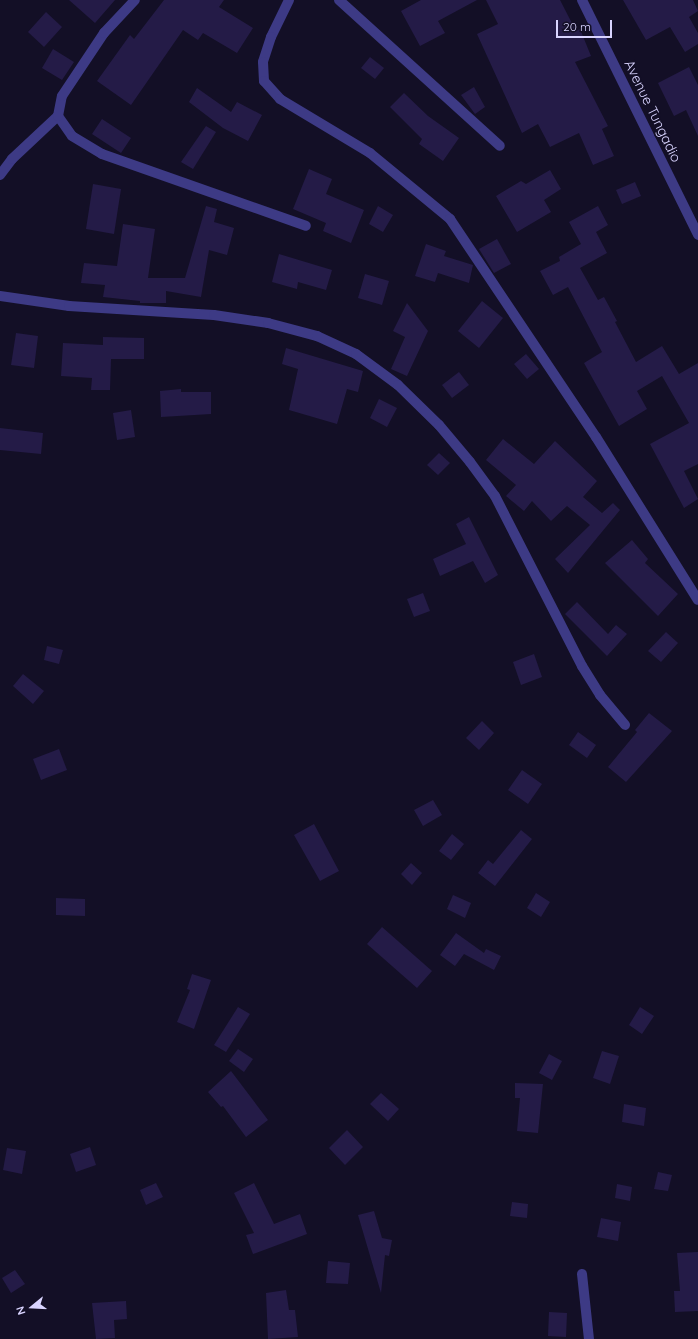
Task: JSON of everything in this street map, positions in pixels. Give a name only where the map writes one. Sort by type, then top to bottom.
[{"type":"street","points":[[0,176],[12,159],[58,116],[62,96],[104,33],[135,0]]},
{"type":"street","points":[[289,0],[271,37],[263,62],[264,81],[280,99],[370,153],[450,219],[596,437],[698,600]]},
{"type":"street","points":[[338,0],[500,146]]},
{"type":"street","name":"Avenue Tungadio","points":[[582,0],[698,235]]},
{"type":"street","points":[[58,116],[72,136],[102,154],[306,226]]},
{"type":"street","points":[[0,296],[69,306],[214,315],[268,323],[317,336],[356,354],[398,385],[439,425],[495,496],[582,666],[600,695],[626,725]]},
{"type":"street","points":[[582,1274],[589,1339]]},
{"type":"building","points":[[69,0],[115,0],[95,23]]},
{"type":"building","points":[[164,0],[224,0],[219,7],[253,28],[237,53],[203,33],[198,40],[183,30],[131,105],[97,81],[130,35],[134,39]]},
{"type":"building","points":[[421,0],[477,0],[438,21],[445,33],[420,46],[401,11]]},
{"type":"building","points":[[486,0],[560,0],[576,31],[580,29],[591,56],[575,62],[608,126],[602,129],[614,156],[593,165],[579,133],[550,147],[538,124],[522,133],[477,34],[498,24]]},
{"type":"building","points":[[623,0],[693,0],[698,11],[689,17],[698,33],[698,44],[685,52],[670,27],[646,40]]},
{"type":"building","points":[[46,12],[62,27],[44,47],[28,32]]},
{"type":"building","points":[[53,49],[74,62],[62,80],[42,68]]},
{"type":"building","points":[[370,57],[384,68],[375,79],[361,68]]},
{"type":"building","points":[[689,67],[698,85],[698,136],[686,110],[674,116],[658,83]]},
{"type":"building","points":[[474,87],[485,107],[475,114],[461,95]]},
{"type":"building","points":[[197,88],[231,112],[237,102],[262,115],[248,141],[223,128],[189,102]]},
{"type":"building","points":[[404,93],[428,116],[459,138],[443,161],[419,144],[422,139],[390,107]]},
{"type":"building","points":[[102,119],[131,138],[121,153],[92,134]]},
{"type":"building","points":[[206,126],[216,132],[193,169],[181,162]]},
{"type":"building","points":[[309,169],[332,179],[326,194],[364,210],[351,243],[323,231],[326,223],[293,209]]},
{"type":"building","points":[[550,170],[561,189],[544,200],[551,212],[517,232],[496,196],[521,181],[526,184]]},
{"type":"building","points":[[635,182],[641,196],[622,204],[616,190]]},
{"type":"building","points":[[93,184],[121,189],[114,234],[86,229]]},
{"type":"building","points":[[206,206],[217,209],[214,222],[234,228],[227,255],[209,250],[201,297],[166,291],[166,303],[140,303],[140,301],[103,297],[105,285],[81,283],[84,263],[117,266],[123,224],[155,229],[148,278],[185,278]]},
{"type":"building","points":[[378,206],[393,215],[383,232],[369,224]]},
{"type":"building","points":[[598,206],[608,225],[596,232],[607,253],[580,268],[598,300],[604,297],[636,362],[662,346],[679,374],[698,363],[698,464],[684,471],[698,499],[684,508],[650,444],[689,423],[662,376],[637,391],[647,409],[619,426],[584,363],[602,352],[568,287],[553,295],[540,271],[560,261],[559,257],[581,244],[569,222]]},
{"type":"building","points":[[497,239],[511,264],[494,273],[479,249]]},
{"type":"building","points":[[426,244],[446,251],[444,256],[473,265],[469,283],[438,273],[435,282],[415,276]]},
{"type":"building","points":[[279,254],[332,270],[326,290],[298,282],[297,289],[272,282]]},
{"type":"building","points":[[365,274],[389,281],[382,305],[358,298]]},
{"type":"building","points":[[482,301],[503,318],[479,348],[458,331]]},
{"type":"building","points":[[407,303],[428,331],[407,376],[391,369],[405,337],[393,331]]},
{"type":"building","points":[[16,333],[38,336],[34,368],[11,365]]},
{"type":"building","points":[[103,337],[144,338],[144,359],[111,359],[110,390],[91,390],[92,378],[61,376],[63,343],[103,345]]},
{"type":"building","points":[[286,348],[363,371],[358,392],[347,389],[337,424],[289,410],[298,369],[282,364]]},
{"type":"building","points":[[526,354],[539,369],[527,379],[514,364]]},
{"type":"building","points":[[459,372],[469,385],[452,398],[442,385]]},
{"type":"building","points":[[181,389],[181,392],[211,392],[211,414],[161,417],[160,391]]},
{"type":"building","points":[[379,399],[397,408],[387,427],[370,418]]},
{"type":"building","points":[[131,410],[135,437],[117,440],[113,413]]},
{"type":"building","points":[[0,428],[43,433],[41,454],[0,450]]},
{"type":"building","points":[[503,439],[534,464],[555,441],[597,481],[583,497],[602,513],[613,503],[620,510],[568,573],[555,559],[590,525],[567,506],[551,521],[532,501],[524,511],[506,496],[516,485],[486,460]]},
{"type":"building","points":[[439,453],[450,463],[438,475],[427,465]]},
{"type":"building","points":[[469,517],[498,575],[485,583],[473,561],[440,576],[433,559],[466,544],[456,524]]},
{"type":"building","points":[[632,540],[648,559],[645,563],[678,594],[658,616],[605,563]]},
{"type":"building","points":[[423,593],[430,611],[414,617],[407,599]]},
{"type":"building","points":[[577,602],[608,634],[616,625],[627,634],[607,656],[565,614]]},
{"type":"building","points":[[666,632],[678,643],[661,662],[648,651]]},
{"type":"building","points":[[47,646],[63,650],[59,664],[44,660]]},
{"type":"building","points":[[534,654],[542,677],[521,685],[513,662]]},
{"type":"building","points":[[23,674],[44,691],[33,704],[13,686]]},
{"type":"building","points":[[649,713],[672,731],[626,782],[608,767],[637,732],[635,730]]},
{"type":"building","points":[[482,721],[494,733],[479,750],[466,738]]},
{"type":"building","points":[[578,732],[596,745],[587,758],[569,745]]},
{"type":"building","points":[[59,749],[67,770],[41,780],[33,759]]},
{"type":"building","points":[[522,770],[542,784],[528,804],[508,790]]},
{"type":"building","points":[[433,800],[442,815],[423,826],[414,810]]},
{"type":"building","points":[[314,824],[339,871],[320,881],[294,835]]},
{"type":"building","points":[[521,830],[532,839],[495,886],[478,873],[488,860],[493,864]]},
{"type":"building","points":[[452,834],[464,844],[451,860],[439,851]]},
{"type":"building","points":[[411,863],[422,873],[412,885],[401,874]]},
{"type":"building","points":[[536,893],[550,902],[541,917],[527,908]]},
{"type":"building","points":[[453,895],[471,903],[465,918],[447,909]]},
{"type":"building","points":[[56,898],[85,899],[85,916],[56,915]]},
{"type":"building","points":[[382,927],[432,971],[417,988],[367,944]]},
{"type":"building","points":[[456,933],[484,953],[486,949],[501,956],[494,970],[464,954],[455,966],[440,955]]},
{"type":"building","points":[[192,974],[211,980],[194,1029],[177,1022],[190,990],[187,989]]},
{"type":"building","points":[[238,1007],[250,1014],[226,1052],[214,1045]]},
{"type":"building","points":[[640,1007],[654,1016],[642,1034],[629,1025]]},
{"type":"building","points":[[238,1049],[253,1059],[244,1072],[229,1061]]},
{"type":"building","points":[[602,1051],[619,1056],[610,1084],[593,1078]]},
{"type":"building","points":[[549,1054],[562,1061],[552,1080],[539,1073]]},
{"type":"building","points":[[231,1071],[268,1120],[246,1137],[223,1106],[221,1107],[208,1092]]},
{"type":"building","points":[[515,1083],[543,1084],[538,1133],[517,1131],[520,1098],[515,1098]]},
{"type":"building","points":[[381,1093],[399,1109],[388,1121],[370,1104]]},
{"type":"building","points":[[624,1104],[646,1108],[644,1126],[622,1122]]},
{"type":"building","points":[[347,1130],[363,1147],[345,1165],[329,1148]]},
{"type":"building","points":[[90,1147],[96,1165],[76,1172],[70,1154]]},
{"type":"building","points":[[7,1148],[26,1151],[22,1174],[3,1170]]},
{"type":"building","points":[[658,1172],[672,1175],[668,1191],[654,1189]]},
{"type":"building","points":[[156,1183],[163,1197],[146,1205],[140,1190]]},
{"type":"building","points":[[254,1183],[274,1224],[300,1214],[307,1234],[253,1254],[246,1235],[254,1233],[234,1193]]},
{"type":"building","points":[[617,1184],[632,1187],[630,1201],[615,1198]]},
{"type":"building","points":[[512,1202],[528,1204],[527,1218],[510,1216]]},
{"type":"building","points":[[374,1211],[382,1238],[392,1240],[389,1256],[385,1255],[381,1293],[358,1215]]},
{"type":"building","points":[[601,1218],[621,1222],[618,1241],[597,1237]]},
{"type":"building","points":[[698,1252],[698,1311],[675,1312],[674,1291],[680,1291],[677,1253]]},
{"type":"building","points":[[328,1261],[350,1263],[348,1284],[326,1283]]},
{"type":"building","points":[[15,1270],[25,1284],[11,1293],[2,1278]]},
{"type":"building","points":[[286,1290],[289,1310],[295,1310],[298,1337],[268,1339],[266,1293]]},
{"type":"building","points":[[126,1301],[127,1319],[114,1320],[115,1338],[96,1339],[92,1303]]},
{"type":"building","points":[[549,1312],[567,1313],[566,1337],[548,1336]]}]
